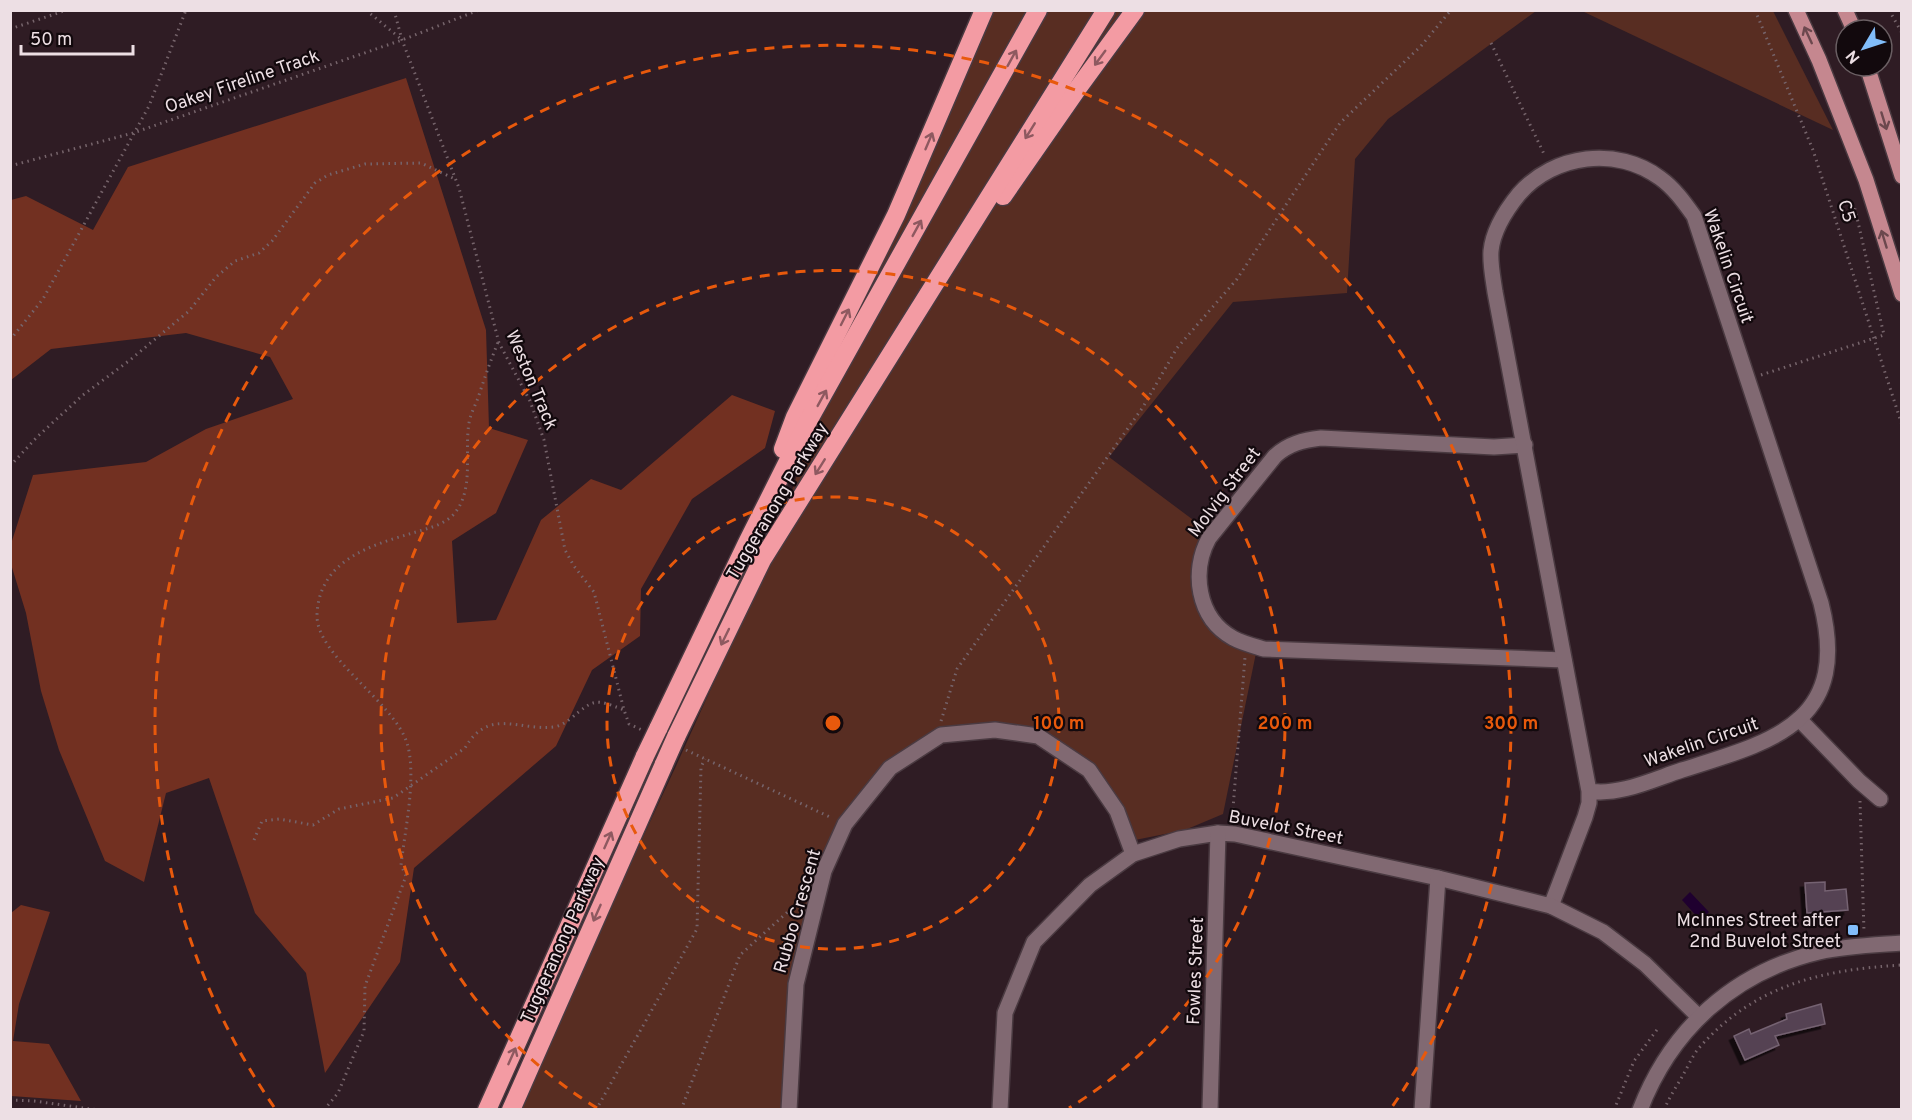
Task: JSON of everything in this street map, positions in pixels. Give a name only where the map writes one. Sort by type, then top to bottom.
[{"type":"highway","points":[[747,543],[795,417],[896,215],[984,10]]},
{"type":"highway","name":"Tuggeranong Parkway","points":[[487,1110],[645,756],[654,731],[807,423],[1038,10]]},
{"type":"highway","name":"Tuggeranong Parkway","points":[[511,1110],[664,764],[680,743],[762,560],[1106,10]]},
{"type":"highway","points":[[862,400],[1078,88],[1135,10]]},
{"type":"main road","points":[[1796,10],[1819,60],[1866,180],[1902,294]]},
{"type":"main road","points":[[1871,78],[1902,176]]},
{"type":"street","name":"Wakelin Circuit","points":[[1551,906],[1589,802],[1589,791],[1495,292],[1491,251],[1503,216],[1512,202],[1534,180],[1564,163],[1598,158],[1614,159],[1645,169],[1660,178],[1694,216],[1821,603],[1829,644],[1826,673],[1815,699],[1799,720],[1784,731],[1762,743],[1720,758],[1616,791],[1601,793],[1589,791]]},
{"type":"street","name":"Molvig Street","points":[[1525,445],[1494,447],[1321,438],[1284,448],[1209,538],[1200,560],[1199,583],[1206,609],[1214,622],[1232,638],[1264,649],[1564,660]]},
{"type":"street","points":[[1799,720],[1880,799]]},
{"type":"street","name":"Rubbo Crescent","points":[[789,1110],[796,984],[824,871],[845,824],[890,768],[941,735],[995,730],[1038,736],[1089,770],[1117,811],[1133,854]]},
{"type":"street","name":"Buvelot Street","points":[[1000,1110],[1005,1012],[1034,942],[1090,885],[1133,854],[1179,839],[1218,833],[1235,834],[1438,878],[1551,906],[1603,932],[1646,964],[1698,1016]]},
{"type":"street","name":"Fowles Street","points":[[1210,1110],[1218,833]]},
{"type":"street","points":[[1422,1110],[1438,878]]},
{"type":"street","points":[[1640,1110],[1662,1062],[1698,1016],[1734,989],[1778,965],[1820,952],[1902,943]]},
{"type":"path","points":[[10,29],[67,10]]},
{"type":"path","points":[[10,340],[43,300],[149,106],[186,10]]},
{"type":"path","points":[[366,10],[402,40]]},
{"type":"path","name":"Weston Track","points":[[394,10],[402,40],[456,180],[498,340],[530,400],[544,440],[565,550],[594,592],[629,724],[654,731]]},
{"type":"path","name":"Oakey Fireline Track","points":[[10,166],[133,133],[402,40],[479,10]]},
{"type":"path","points":[[936,739],[957,669],[1143,407],[1176,348],[1237,279],[1340,123],[1421,46],[1451,10]]},
{"type":"path","name":"C5","points":[[1755,10],[1813,150],[1902,425]]},
{"type":"path","points":[[1889,10],[1902,33]]},
{"type":"path","points":[[1491,43],[1551,169]]},
{"type":"path","points":[[10,466],[82,395],[130,360],[189,311],[216,277],[235,261],[259,253],[272,241],[315,183],[328,175],[365,164],[410,163],[422,163],[456,180]]},
{"type":"path","points":[[1746,380],[1884,335],[1855,209],[1866,180]]},
{"type":"path","points":[[324,1110],[338,1093],[364,1031],[365,986],[405,876],[401,865],[411,770],[406,742],[390,716],[330,648],[318,626],[320,596],[328,577],[339,565],[355,554],[443,523],[453,515],[465,492],[469,423],[498,340]]},
{"type":"path","points":[[1235,834],[1232,822],[1246,643]]},
{"type":"path","points":[[254,840],[262,821],[279,819],[313,825],[339,809],[393,798],[465,748],[470,740],[489,725],[503,723],[553,727],[564,724],[593,702],[604,702],[624,710]]},
{"type":"path","points":[[680,743],[705,759],[845,824]]},
{"type":"path","points":[[597,1110],[697,929],[701,767],[705,759]]},
{"type":"path","points":[[1859,781],[1864,947]]},
{"type":"path","points":[[681,1110],[740,955],[795,904],[821,885]]},
{"type":"path","points":[[1664,1110],[1697,1050],[1731,1018],[1764,994],[1807,978],[1859,967],[1902,965]]},
{"type":"path","points":[[1614,1110],[1634,1061],[1659,1027]]},
{"type":"path","points":[[10,1100],[98,1110]]},
{"type":"shaded area","points":[[992,11],[1536,11],[1388,119],[1355,159],[1347,293],[1233,302],[1109,457],[1212,534],[1199,590],[1211,632],[1256,653],[1223,814],[1185,830],[1135,840],[1121,808],[1039,732],[940,732],[888,765],[817,870],[789,978],[781,1109],[516,1110],[772,554],[836,351]]},
{"type":"shaded area","points":[[1582,11],[1773,11],[1833,130]]},
{"type":"shaded area","points":[[406,78],[486,330],[489,428],[528,440],[496,513],[452,541],[457,623],[496,620],[541,520],[591,479],[621,490],[732,395],[775,411],[765,448],[692,499],[641,589],[640,636],[592,670],[556,746],[414,868],[400,962],[325,1073],[306,973],[255,913],[209,778],[166,793],[144,882],[105,861],[59,750],[41,691],[26,613],[10,561],[11,544],[33,475],[146,462],[206,429],[293,399],[270,357],[186,333],[51,349],[11,380],[11,200],[26,196],[93,230],[128,167]]},
{"type":"shaded area","points":[[1690,892],[1709,912],[1700,920],[1682,900]]},
{"type":"shaded area","points":[[21,905],[50,912],[19,1004],[13,1041],[49,1044],[81,1101],[11,1096],[11,913]]},
{"type":"building","points":[[1825,882],[1825,891],[1846,889],[1848,910],[1807,913],[1805,883]]},
{"type":"building","points":[[1821,1004],[1825,1024],[1775,1036],[1779,1045],[1745,1060],[1734,1036],[1749,1029],[1751,1034],[1787,1019],[1786,1014]]},
{"type":"place","name":"McInnes Street after 2nd Buvelot Street","points":[[1853,930]]}]
